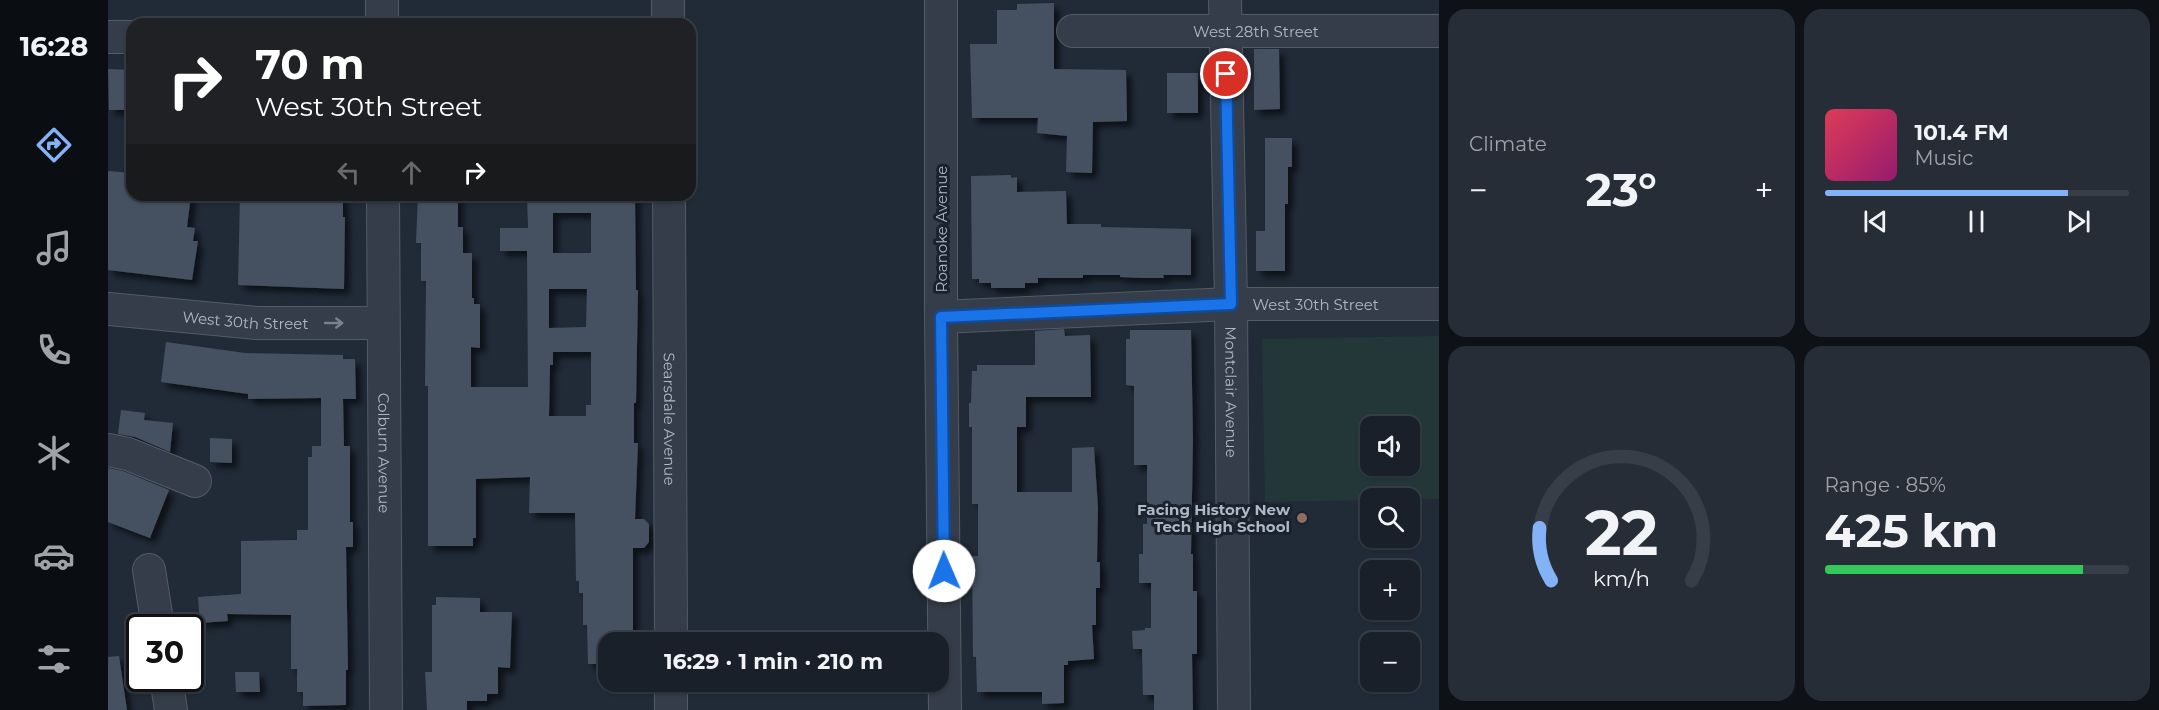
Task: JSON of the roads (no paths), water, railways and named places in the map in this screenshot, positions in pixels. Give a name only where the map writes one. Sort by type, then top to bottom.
[{"type":"street","points":[[382,0],[382,18]]},
{"type":"street","points":[[668,0],[668,18]]},
{"type":"street","name":"Roanoke Avenue","points":[[941,0],[945,710]]},
{"type":"street","name":"Montclair Avenue","points":[[1225,0],[1231,304],[1234,710]]},
{"type":"street","name":"West 28th Street","points":[[1073,31],[1439,31]]},
{"type":"street","points":[[108,38],[126,38]]},
{"type":"street","name":"Colburn Avenue","points":[[383,201],[386,710]]},
{"type":"street","name":"Searsdale Avenue","points":[[669,201],[671,632]]},
{"type":"street","name":"West 30th Street","points":[[941,317],[1231,304],[1439,304]]},
{"type":"street","name":"West 30th Street","points":[[108,309],[257,323],[383,323]]},
{"type":"street","points":[[108,450],[128,454],[195,481]]},
{"type":"street","points":[[149,570],[156,614]]},
{"type":"street","points":[[168,692],[171,710]]},
{"type":"street","points":[[671,692],[671,710]]},
{"type":"place","name":"Facing History New Tech High School","points":[[1302,518]]}]
